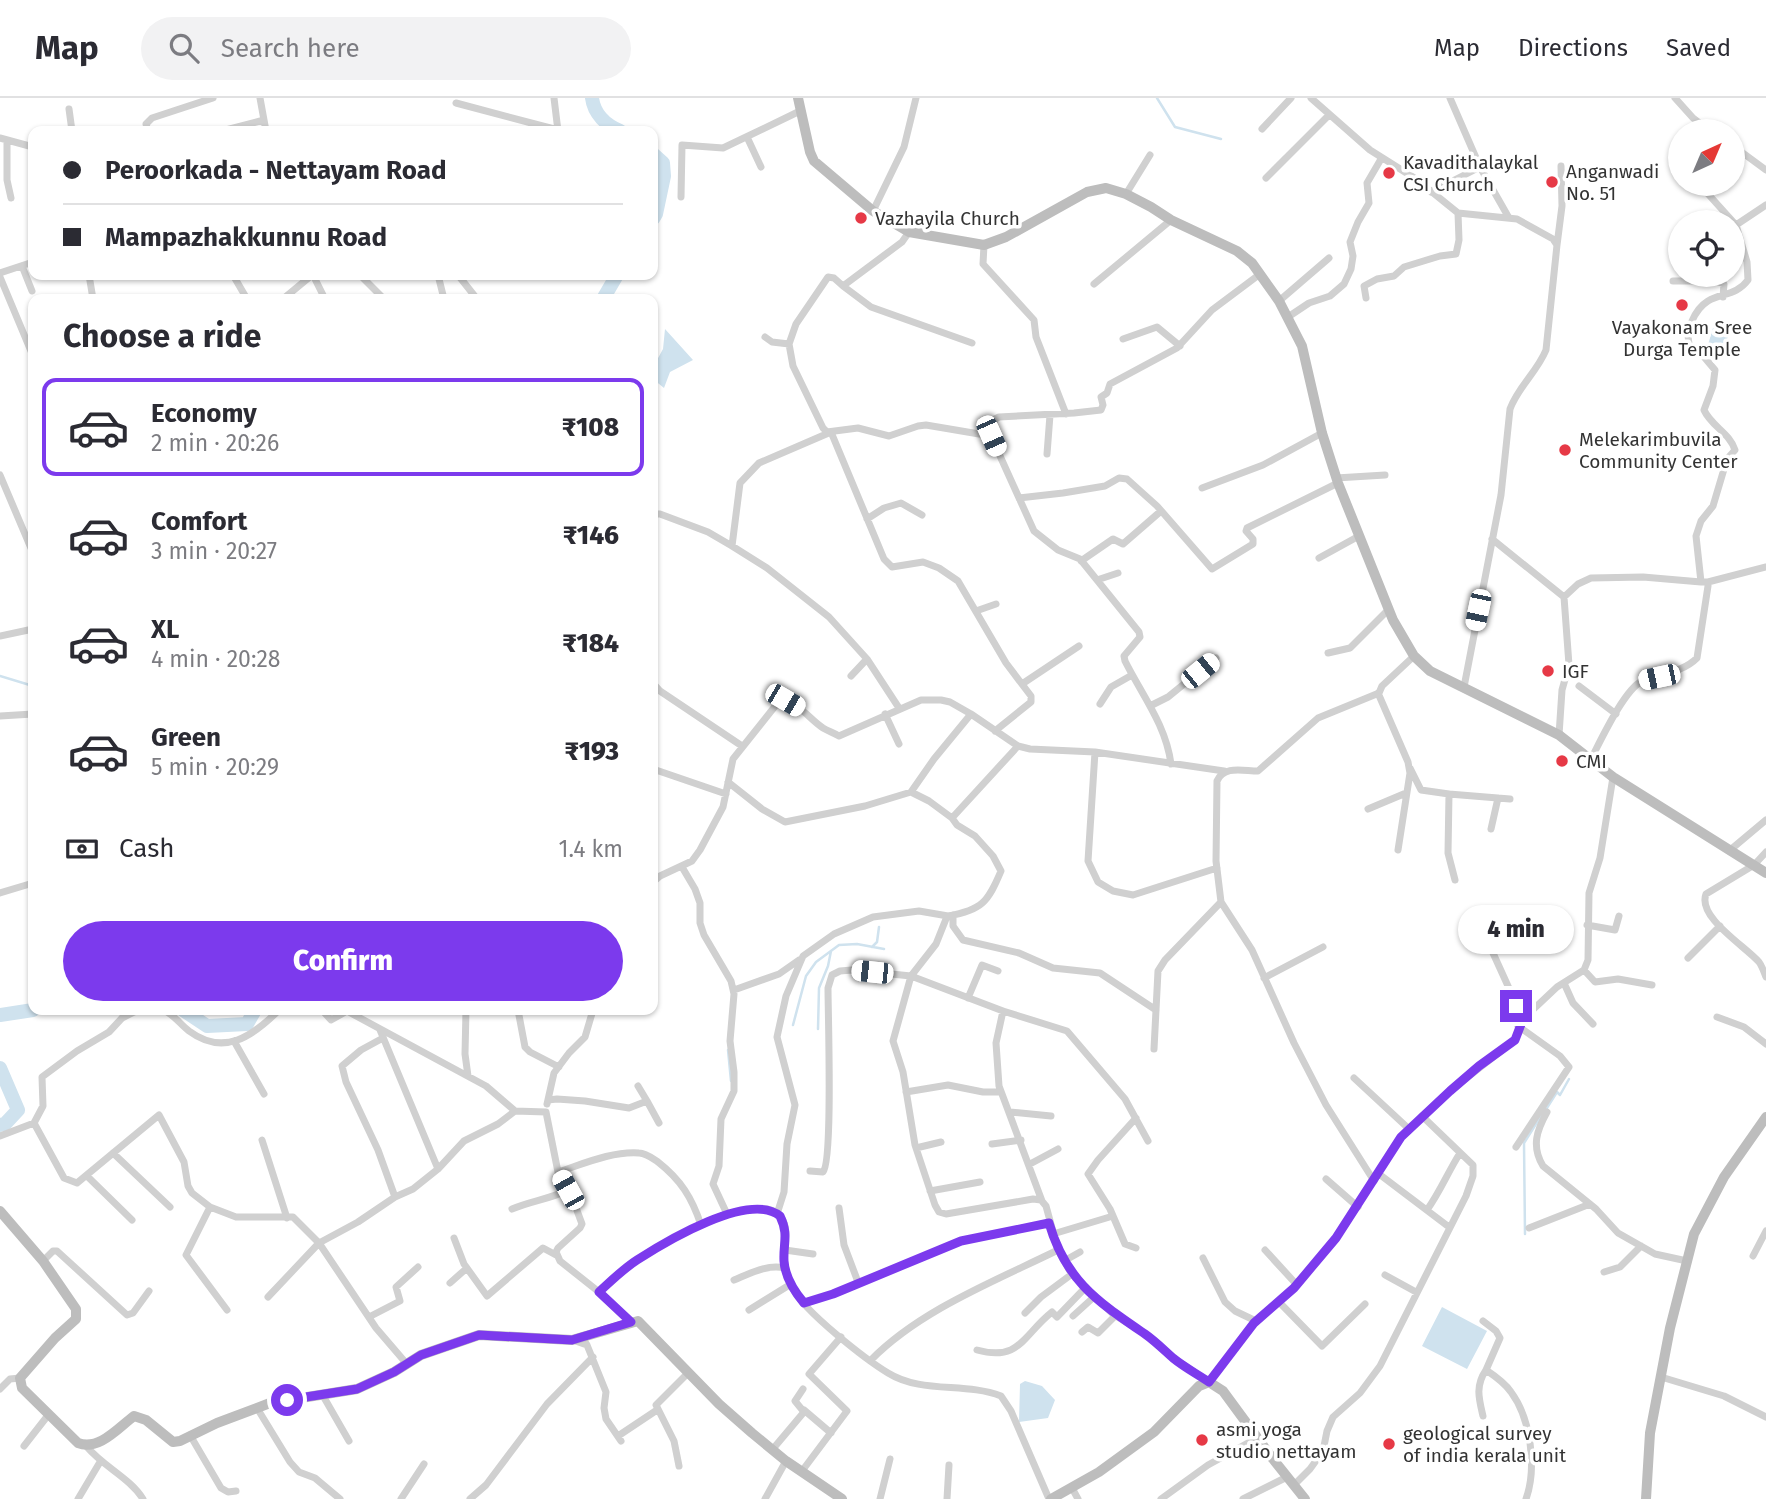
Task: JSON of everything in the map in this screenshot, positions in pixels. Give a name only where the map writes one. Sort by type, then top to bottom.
[{"type":"street","points":[[147,126],[152,118],[213,98]]},
{"type":"street","points":[[260,98],[265,126]]},
{"type":"street","points":[[554,98],[557,126]]},
{"type":"street","points":[[798,98],[814,161],[873,211],[911,232],[984,246],[1006,237],[1087,192],[1106,188],[1151,206],[1171,220],[1237,251],[1252,263],[1279,301],[1302,346],[1322,433],[1337,481],[1389,609],[1414,656],[1430,671],[1559,735],[1613,777],[1766,873]]},
{"type":"street","points":[[873,211],[904,147],[916,98]]},
{"type":"street","points":[[1262,129],[1291,98]]},
{"type":"street","points":[[1311,98],[1381,159],[1416,180],[1458,213],[1517,219],[1549,236],[1557,245]]},
{"type":"street","points":[[1450,98],[1480,167],[1509,218]]},
{"type":"street","points":[[1675,98],[1696,119]]},
{"type":"street","points":[[456,103],[540,126]]},
{"type":"street","points":[[69,109],[71,126]]},
{"type":"street","points":[[681,197],[682,145],[723,148],[800,111]]},
{"type":"street","points":[[1266,178],[1329,115]]},
{"type":"street","points":[[241,126],[264,120]]},
{"type":"street","points":[[747,137],[761,167]]},
{"type":"street","points":[[11,198],[3,139],[28,146]]},
{"type":"street","points":[[1126,194],[1150,155]]},
{"type":"street","points":[[1745,155],[1766,170]]},
{"type":"street","points":[[1288,317],[1309,303],[1330,296],[1344,284],[1351,270],[1353,256],[1350,242],[1369,203],[1367,183],[1381,159]]},
{"type":"street","points":[[1464,687],[1501,495],[1510,409],[1546,350],[1562,206],[1561,166]]},
{"type":"street","points":[[1432,192],[1480,167]]},
{"type":"street","points":[[1710,196],[1722,210]]},
{"type":"street","points":[[1745,219],[1766,205]]},
{"type":"street","points":[[1366,298],[1364,286],[1377,279],[1394,276],[1404,267],[1456,254],[1459,240],[1458,213]]},
{"type":"street","points":[[843,286],[902,242],[934,214]]},
{"type":"street","points":[[1094,284],[1171,220]]},
{"type":"street","points":[[984,246],[983,264],[1034,320],[1036,337],[1066,414]]},
{"type":"street","points":[[1279,301],[1329,258]]},
{"type":"street","points":[[1745,260],[1749,276],[1745,284]]},
{"type":"street","points":[[28,264],[0,275],[28,344]]},
{"type":"street","points":[[22,266],[32,291]]},
{"type":"street","points":[[1171,764],[1166,737],[1124,656],[1140,637],[1139,632],[1081,561],[1058,550],[1034,531],[991,436],[995,419],[999,417],[1101,410],[1101,397],[1107,393],[1110,384],[1180,345],[1212,310],[1260,274]]},
{"type":"street","points":[[972,342],[871,307],[834,278],[828,277],[796,324],[789,344],[793,366],[824,429],[831,432],[884,559],[892,567],[923,562],[939,568],[958,581],[1006,663],[1031,696],[1032,701],[995,731]]},
{"type":"street","points":[[289,294],[306,280]]},
{"type":"street","points":[[365,280],[379,294]]},
{"type":"street","points":[[462,280],[473,294]]},
{"type":"street","points":[[1723,296],[1724,287]]},
{"type":"street","points":[[1591,759],[1635,686],[1644,680],[1692,664],[1698,658],[1707,606],[1696,536],[1701,521],[1713,506],[1727,459],[1735,450],[1704,410],[1716,370],[1699,351],[1690,346],[1687,337],[1692,320],[1704,304],[1742,287]]},
{"type":"street","points":[[1123,339],[1157,327],[1180,345]]},
{"type":"street","points":[[765,337],[772,342],[789,344]]},
{"type":"street","points":[[1047,454],[1050,415]]},
{"type":"street","points":[[732,546],[740,483],[759,463],[831,432],[853,428],[889,436],[926,425],[991,436]]},
{"type":"street","points":[[1202,488],[1263,465],[1322,433]]},
{"type":"street","points":[[0,475],[28,542]]},
{"type":"street","points":[[1019,498],[1105,486],[1122,478],[1137,487],[1161,511],[1212,569],[1253,544],[1254,539],[1247,532],[1247,528],[1337,481],[1385,475]]},
{"type":"street","points":[[867,519],[884,508],[901,503],[922,515]]},
{"type":"street","points":[[1081,561],[1113,539],[1123,544],[1161,511]]},
{"type":"street","points":[[658,514],[708,532],[732,546],[767,568],[829,617],[867,659],[899,708]]},
{"type":"street","points":[[1319,558],[1359,536]]},
{"type":"street","points":[[1492,539],[1564,597],[1569,665],[1562,690],[1559,735]]},
{"type":"street","points":[[1564,597],[1578,584],[1591,578],[1643,577],[1704,582],[1766,567]]},
{"type":"street","points":[[1097,580],[1118,573]]},
{"type":"street","points":[[976,611],[996,604]]},
{"type":"street","points":[[1328,653],[1350,648],[1389,609]]},
{"type":"street","points":[[0,636],[28,630]]},
{"type":"street","points":[[1022,684],[1079,646]]},
{"type":"street","points":[[658,878],[692,861],[700,850],[718,818],[733,760],[780,700],[785,700],[823,728],[839,736],[921,700],[941,700],[950,702],[1018,746],[1030,749],[1095,752],[1224,771],[1258,771],[1318,718],[1378,693],[1414,656]]},
{"type":"street","points":[[1150,706],[1168,697],[1216,658]]},
{"type":"street","points":[[851,676],[867,659]]},
{"type":"street","points":[[1100,704],[1111,687],[1132,675]]},
{"type":"street","points":[[1579,687],[1616,714]]},
{"type":"street","points":[[658,689],[742,746]]},
{"type":"street","points":[[1378,693],[1421,790],[1510,799]]},
{"type":"street","points":[[0,716],[28,714]]},
{"type":"street","points":[[885,714],[899,744]]},
{"type":"street","points":[[728,782],[762,809],[785,822],[865,806],[911,792],[971,715]]},
{"type":"street","points":[[952,818],[1018,746]]},
{"type":"street","points":[[1095,752],[1088,861],[1098,882],[1113,891],[1133,895],[1217,868]]},
{"type":"street","points":[[1398,850],[1410,773],[1408,764]]},
{"type":"street","points":[[658,771],[726,794]]},
{"type":"street","points":[[1224,771],[1217,781],[1217,868],[1221,902],[1252,950],[1294,1043],[1326,1105],[1374,1181]]},
{"type":"street","points":[[803,956],[786,996],[777,1037],[795,1105],[787,1144],[784,1192],[777,1213],[787,1235],[785,1268],[791,1284],[820,1320],[888,1373],[906,1382],[960,1387],[1002,1396],[1014,1416],[1050,1499],[1099,1472],[1154,1432],[1199,1386],[1209,1382],[1256,1321],[1297,1285],[1336,1238],[1401,1137],[1479,1066],[1515,1040],[1520,1023],[1564,983],[1584,970],[1588,960],[1588,893],[1600,858],[1613,777]]},
{"type":"street","points":[[734,990],[779,974],[834,934],[873,917],[919,911],[951,916],[970,911],[989,898],[1001,871],[985,846],[929,801],[911,792]]},
{"type":"street","points":[[1368,809],[1406,793]]},
{"type":"street","points":[[1449,794],[1448,853],[1455,880]]},
{"type":"street","points":[[1491,829],[1498,798]]},
{"type":"street","points":[[1728,851],[1766,820]]},
{"type":"street","points":[[1766,852],[1754,865],[1706,894],[1703,900],[1705,908],[1720,926],[1761,964],[1766,977]]},
{"type":"street","points":[[682,867],[695,888],[700,903],[700,923],[704,935],[734,990],[730,1041],[734,1091],[721,1119],[719,1166],[713,1184],[727,1214]]},
{"type":"street","points":[[0,894],[28,885]]},
{"type":"street","points":[[1154,1049],[1158,971],[1161,964],[1221,902]]},
{"type":"street","points":[[951,916],[936,944],[911,976],[893,1041],[903,1072],[916,1148],[937,1210],[942,1214],[1033,1199],[1042,1201]]},
{"type":"street","points":[[951,916],[953,926],[963,940],[1019,953],[1053,968],[1100,973],[1156,1010]]},
{"type":"street","points":[[1587,925],[1615,930],[1619,916]]},
{"type":"street","points":[[1478,920],[1520,1023],[1560,1056],[1569,1067],[1516,1147]]},
{"type":"street","points":[[1688,958],[1720,926]]},
{"type":"street","points":[[1264,978],[1323,947]]},
{"type":"street","points":[[968,998],[982,965],[998,971]]},
{"type":"street","points":[[1584,970],[1595,982],[1618,979],[1652,985]]},
{"type":"street","points":[[810,1171],[823,1172],[827,1167],[828,988],[832,975],[840,971],[911,976],[1003,1011],[1067,1031],[1125,1099],[1149,1141]]},
{"type":"street","points":[[1564,983],[1573,1003],[1593,1024]]},
{"type":"street","points":[[1003,1011],[996,1043],[999,1086],[1046,1206],[1058,1251],[1072,1274],[1116,1315],[1223,1391],[1305,1499]]},
{"type":"street","points":[[0,1136],[34,1123],[43,1107],[42,1077],[108,1032],[127,1015]]},
{"type":"street","points":[[173,1015],[188,1030],[208,1042],[234,1041],[259,1030],[274,1015]]},
{"type":"street","points":[[354,1015],[485,1086],[515,1111],[547,1112]]},
{"type":"street","points":[[466,1015],[465,1054],[468,1076]]},
{"type":"street","points":[[519,1015],[525,1047],[559,1067]]},
{"type":"street","points":[[592,1015],[585,1037],[554,1073],[548,1100],[547,1112],[558,1172],[582,1224],[556,1252],[559,1261],[599,1292],[631,1322]]},
{"type":"street","points":[[1717,1017],[1744,1027],[1766,1044]]},
{"type":"street","points":[[380,1030],[438,1169]]},
{"type":"street","points":[[383,1038],[361,1050],[342,1066],[346,1082],[378,1150],[395,1196]]},
{"type":"street","points":[[234,1041],[264,1094]]},
{"type":"street","points":[[1354,1078],[1409,1129]]},
{"type":"street","points":[[906,1092],[948,1085],[983,1092],[1001,1092]]},
{"type":"street","points":[[638,1086],[659,1123]]},
{"type":"street","points":[[548,1100],[585,1101],[629,1108],[647,1101]]},
{"type":"street","points":[[268,1297],[319,1243],[358,1222],[395,1196],[413,1189],[438,1169],[464,1141],[498,1124],[515,1111]]},
{"type":"street","points":[[1010,1112],[1051,1116]]},
{"type":"street","points":[[1547,1112],[1536,1133],[1539,1159],[1549,1171],[1590,1204],[1618,1233],[1655,1254],[1687,1261]]},
{"type":"street","points":[[34,1123],[64,1178],[77,1183],[159,1115],[184,1162],[188,1186],[199,1199],[210,1207],[236,1217],[293,1217],[319,1243],[376,1328],[406,1363]]},
{"type":"street","points":[[1243,1499],[1305,1475],[1323,1451],[1333,1417],[1360,1393],[1380,1366],[1466,1196],[1474,1167],[1422,1116]]},
{"type":"street","points":[[1136,1118],[1088,1174],[1113,1216],[1125,1244],[1136,1248]]},
{"type":"street","points":[[1646,1499],[1650,1433],[1694,1234],[1724,1177],[1766,1118]]},
{"type":"street","points":[[262,1140],[287,1217]]},
{"type":"street","points":[[992,1144],[1021,1140]]},
{"type":"street","points":[[916,1148],[941,1142]]},
{"type":"street","points":[[1030,1164],[1058,1149]]},
{"type":"street","points":[[113,1153],[170,1207]]},
{"type":"street","points":[[558,1172],[623,1153],[642,1153],[652,1157],[680,1181],[689,1194],[701,1225]]},
{"type":"street","points":[[1427,1210],[1442,1189],[1447,1174],[1461,1153]]},
{"type":"street","points":[[1379,1174],[1449,1227]]},
{"type":"street","points":[[87,1176],[132,1220]]},
{"type":"street","points":[[1326,1179],[1358,1207]]},
{"type":"street","points":[[930,1191],[980,1182]]},
{"type":"street","points":[[512,1209],[531,1201],[551,1199],[568,1190]]},
{"type":"street","points":[[1530,1227],[1590,1204]]},
{"type":"street","points":[[210,1207],[186,1255],[227,1310]]},
{"type":"street","points":[[839,1208],[844,1245],[858,1282]]},
{"type":"street","points":[[599,1292],[635,1261],[701,1225],[747,1209],[777,1213]]},
{"type":"street","points":[[0,1211],[43,1261],[76,1309],[76,1319],[55,1338],[20,1378],[10,1378],[0,1389]]},
{"type":"street","points":[[1053,1234],[1113,1216]]},
{"type":"street","points":[[804,1303],[833,1294],[961,1241],[1049,1223]]},
{"type":"street","points":[[1753,1256],[1766,1231]]},
{"type":"street","points":[[454,1238],[467,1268],[487,1296],[543,1248],[557,1256]]},
{"type":"street","points":[[1604,1272],[1620,1267],[1641,1246]]},
{"type":"street","points":[[43,1261],[55,1250],[127,1315],[133,1313],[149,1291]]},
{"type":"street","points":[[785,1250],[813,1254]]},
{"type":"street","points":[[1265,1250],[1297,1285]]},
{"type":"street","points":[[871,1360],[910,1327],[1058,1251]]},
{"type":"street","points":[[1064,1261],[1080,1252]]},
{"type":"street","points":[[1203,1258],[1225,1301],[1236,1311],[1256,1321]]},
{"type":"street","points":[[369,1317],[400,1301],[396,1287],[418,1266]]},
{"type":"street","points":[[450,1283],[467,1268]]},
{"type":"street","points":[[734,1280],[764,1268],[785,1268]]},
{"type":"street","points":[[1025,1313],[1072,1274]]},
{"type":"street","points":[[1385,1275],[1416,1292]]},
{"type":"street","points":[[749,1310],[791,1284]]},
{"type":"street","points":[[977,1350],[1003,1354],[1015,1348],[1052,1312],[1057,1317],[1086,1287]]},
{"type":"street","points":[[1073,1316],[1095,1296]]},
{"type":"street","points":[[1279,1302],[1322,1346],[1365,1304]]},
{"type":"street","points":[[1082,1332],[1088,1327],[1098,1333],[1116,1315]]},
{"type":"street","points":[[1483,1321],[1496,1331],[1500,1338],[1480,1378],[1478,1392],[1483,1416]]},
{"type":"street","points":[[572,1340],[631,1322],[642,1322],[719,1404],[786,1461],[842,1499]]},
{"type":"street","points":[[88,1447],[97,1444],[134,1416],[146,1420],[173,1441],[257,1408],[357,1389],[394,1372],[406,1363],[479,1335],[585,1342],[606,1392],[606,1419],[620,1438],[657,1410]]},
{"type":"street","points":[[802,1471],[847,1411],[809,1374],[841,1336]]},
{"type":"street","points":[[470,1499],[486,1485],[547,1404],[593,1357]]},
{"type":"street","points":[[1486,1370],[1511,1391],[1522,1416],[1532,1458],[1526,1499]]},
{"type":"street","points":[[679,1466],[674,1441],[656,1405],[690,1372]]},
{"type":"street","points":[[1661,1377],[1724,1396],[1766,1417]]},
{"type":"street","points":[[20,1378],[22,1388],[28,1395],[78,1443],[88,1447],[100,1462],[135,1487],[142,1499]]},
{"type":"street","points":[[803,1389],[795,1401],[831,1433]]},
{"type":"street","points":[[322,1394],[349,1441]]},
{"type":"street","points":[[257,1408],[299,1472],[315,1478],[340,1499]]},
{"type":"street","points":[[772,1450],[804,1410]]},
{"type":"street","points":[[24,1446],[49,1414]]},
{"type":"street","points":[[190,1435],[221,1488],[228,1492],[236,1491]]},
{"type":"street","points":[[1161,1499],[1208,1465],[1257,1438]]},
{"type":"street","points":[[880,1499],[890,1459]]},
{"type":"street","points":[[765,1499],[786,1461]]},
{"type":"street","points":[[78,1499],[100,1462]]},
{"type":"street","points":[[401,1499],[424,1464]]},
{"type":"street","points":[[947,1499],[949,1465]]},
{"type":"street","points":[[1072,1488],[1078,1499]]},
{"type":"water","points":[[1713,328],[1729,333],[1723,353],[1707,348]]},
{"type":"water","points":[[665,329],[693,360],[670,372],[664,388],[658,383],[658,358],[663,349]]},
{"type":"water","points":[[1442,1307],[1487,1331],[1467,1369],[1422,1346]]},
{"type":"water","points":[[1025,1381],[1042,1386],[1055,1400],[1048,1418],[1019,1422],[1020,1384]]},
{"type":"waterway","points":[[592,98],[595,109],[610,126]]},
{"type":"waterway","points":[[1157,98],[1175,127],[1221,139]]},
{"type":"waterway","points":[[658,158],[663,163],[664,176],[658,204]]},
{"type":"waterway","points":[[606,294],[614,280]]},
{"type":"waterway","points":[[0,676],[28,684]]},
{"type":"waterway","points":[[872,947],[877,942],[879,927]]},
{"type":"waterway","points":[[793,1025],[806,976],[816,962],[839,945],[857,944],[884,949]]},
{"type":"waterway","points":[[818,1029],[819,988],[831,951]]},
{"type":"waterway","points":[[0,1015],[28,1011]]},
{"type":"waterway","points":[[190,1015],[207,1026],[247,1024],[252,1015]]},
{"type":"waterway","points":[[728,1050],[731,1081]]},
{"type":"waterway","points":[[0,1068],[18,1110],[5,1124],[0,1125]]},
{"type":"waterway","points":[[1545,1111],[1557,1092],[1560,1095],[1569,1079]]},
{"type":"waterway","points":[[1525,1234],[1524,1143],[1541,1116]]},
{"type":"place","name":"Kavadithalaykal CSI Church","points":[[1389,173]]},
{"type":"place","name":"Anganwadi No. 51","points":[[1552,182]]},
{"type":"place","name":"Vazhayila Church","points":[[861,218]]},
{"type":"place","name":"Vayakonam Sree Durga Temple","points":[[1682,305]]},
{"type":"place","name":"Melekarimbuvila Community Center","points":[[1565,450]]},
{"type":"place","name":"IGF","points":[[1548,671]]},
{"type":"place","name":"CMI","points":[[1562,761]]},
{"type":"place","name":"asmi yoga studio nettayam","points":[[1202,1440]]},
{"type":"place","name":"geological survey of india kerala unit","points":[[1389,1444]]},
{"type":"route","points":[[287,1400],[357,1389],[394,1372],[421,1355],[479,1335],[572,1340],[631,1322],[599,1292],[635,1261],[712,1219],[747,1209],[771,1211],[780,1216],[787,1235],[784,1264],[793,1289],[804,1303],[833,1294],[961,1241],[1049,1223],[1058,1251],[1071,1273],[1113,1314],[1147,1335],[1176,1360],[1209,1382],[1254,1323],[1294,1288],[1336,1238],[1401,1137],[1479,1066],[1515,1040],[1518,1026],[1523,1019],[1516,1006]]}]
